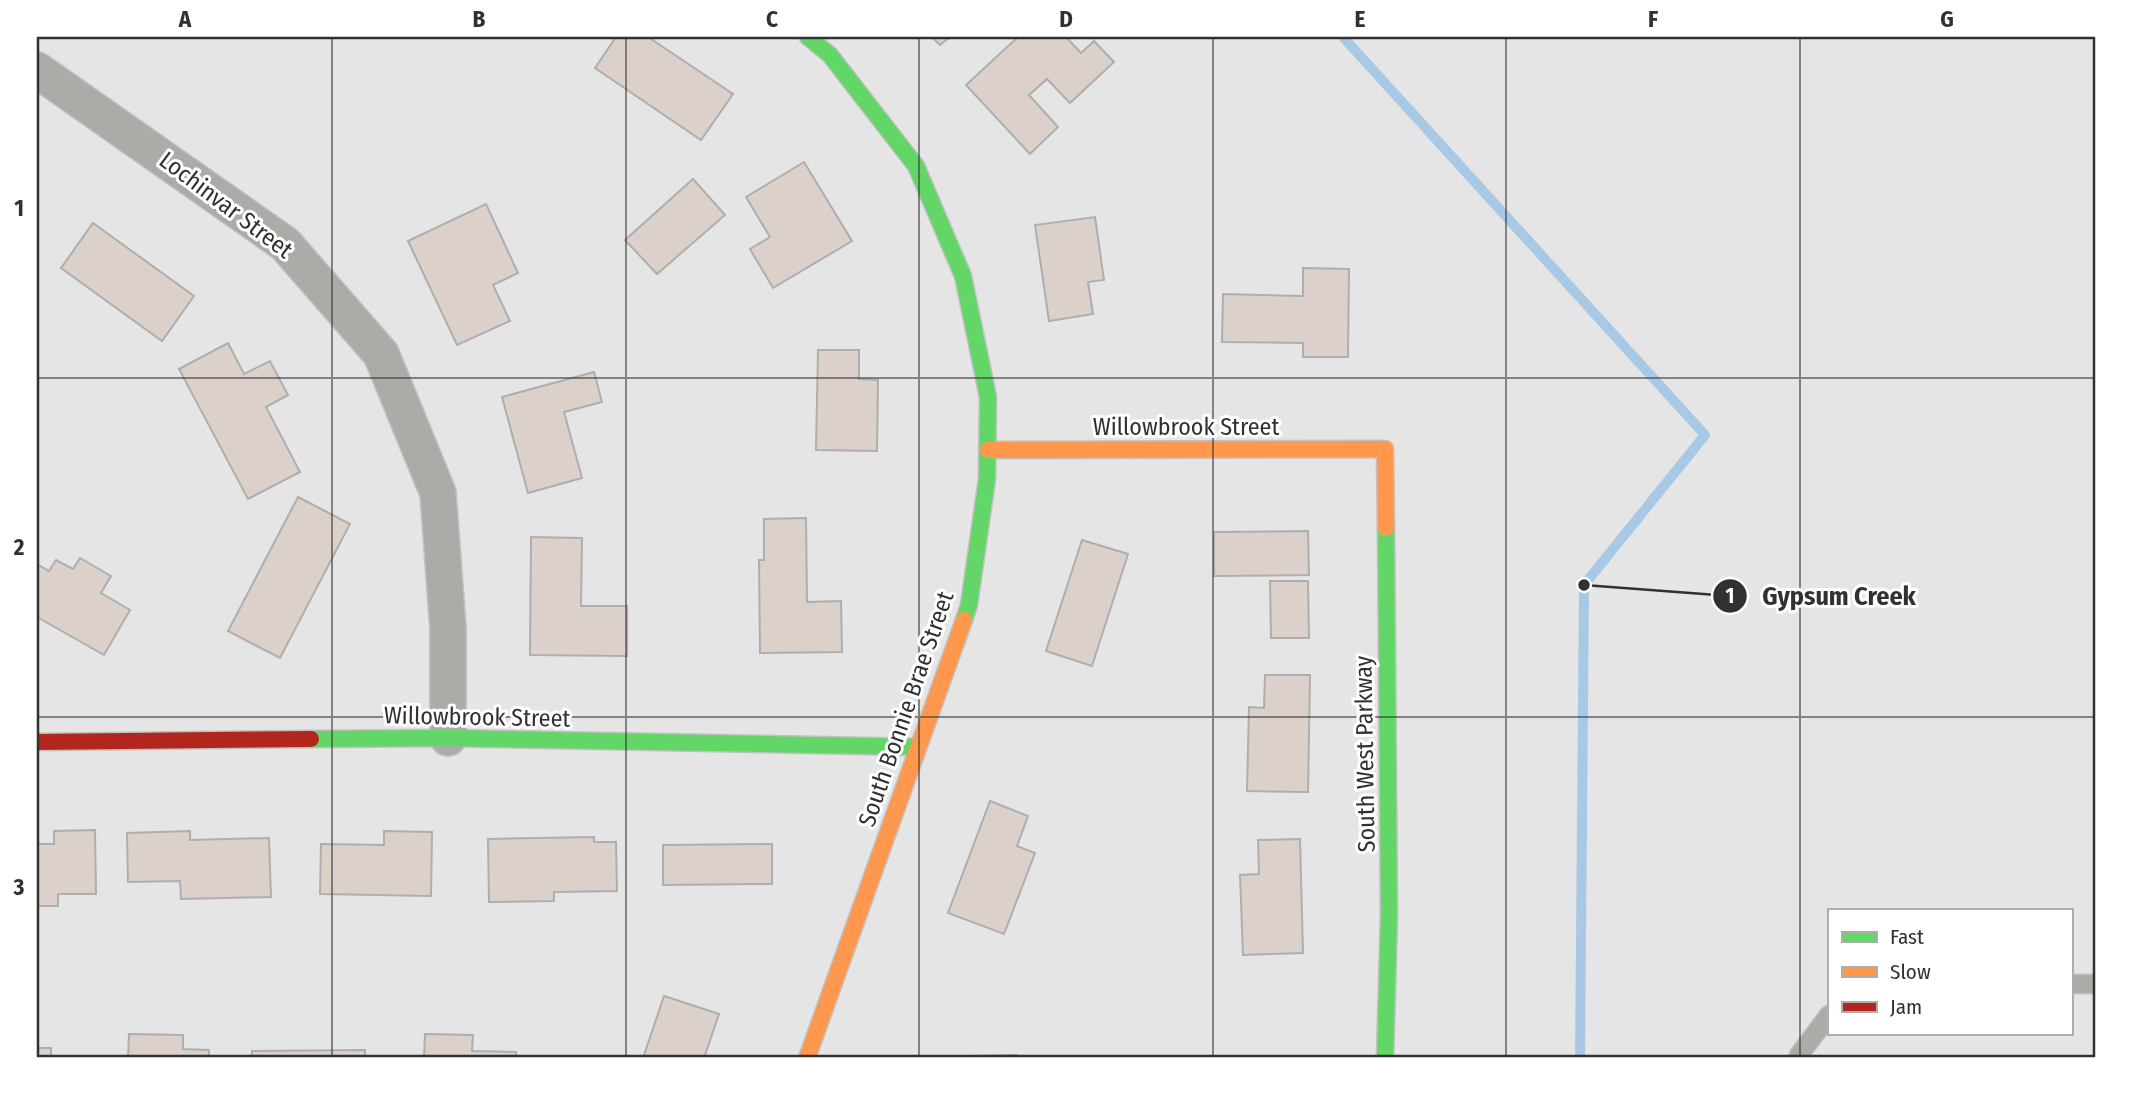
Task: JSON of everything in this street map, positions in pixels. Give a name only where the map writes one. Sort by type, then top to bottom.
[{"type":"street","name":"South Bonnie Brae Street","points":[[807,37],[830,55],[916,166],[963,276],[988,397],[987,479],[968,605],[807,1058]]},
{"type":"street","name":"Lochinvar Street","points":[[37,70],[285,244],[381,354],[438,494],[448,629],[448,738]]},
{"type":"street","name":"Willowbrook Street","points":[[988,450],[1385,449]]},
{"type":"street","name":"South West Parkway","points":[[1385,449],[1389,915],[1385,1058]]},
{"type":"street","name":"Willowbrook Street","points":[[37,742],[448,738],[918,747]]},
{"type":"lane","points":[[2072,985],[2095,985]]},
{"type":"lane","points":[[1799,1058],[1828,1016]]},
{"type":"building","points":[[616,37],[648,37],[733,94],[701,140],[595,68]]},
{"type":"building","points":[[932,37],[950,37],[940,45]]},
{"type":"building","points":[[1018,37],[1066,37],[1081,53],[1094,41],[1114,62],[1070,103],[1047,79],[1029,95],[1058,127],[1030,154],[966,85]]},
{"type":"building","points":[[804,162],[852,241],[773,288],[750,249],[770,237],[746,197]]},
{"type":"building","points":[[693,179],[725,215],[657,274],[625,240]]},
{"type":"building","points":[[486,204],[518,273],[493,285],[510,321],[457,345],[408,241]]},
{"type":"building","points":[[1095,217],[1104,280],[1088,282],[1093,314],[1049,321],[1035,225]]},
{"type":"building","points":[[93,223],[194,296],[162,341],[61,268]]},
{"type":"building","points":[[1303,268],[1349,269],[1348,357],[1303,357],[1303,343],[1222,342],[1223,294],[1303,296]]},
{"type":"building","points":[[228,343],[244,374],[270,361],[288,395],[266,407],[300,472],[248,499],[179,369]]},
{"type":"building","points":[[818,350],[859,350],[859,379],[878,380],[877,451],[816,450]]},
{"type":"building","points":[[594,372],[602,402],[564,412],[582,478],[528,493],[502,397]]},
{"type":"building","points":[[298,497],[350,524],[280,658],[228,631]]},
{"type":"building","points":[[806,518],[807,602],[841,601],[842,652],[760,653],[759,560],[764,560],[764,519]]},
{"type":"building","points":[[1308,531],[1309,575],[1214,576],[1214,532]]},
{"type":"building","points":[[531,537],[582,538],[581,606],[627,606],[627,656],[530,655]]},
{"type":"building","points":[[1082,540],[1128,554],[1092,666],[1046,651]]},
{"type":"building","points":[[80,558],[111,576],[101,593],[130,610],[104,655],[37,617],[37,564],[49,571],[56,560],[73,569]]},
{"type":"building","points":[[1270,581],[1308,581],[1309,638],[1271,638]]},
{"type":"building","points":[[1265,675],[1310,675],[1308,792],[1247,791],[1249,707],[1264,708]]},
{"type":"building","points":[[990,801],[1028,816],[1017,846],[1035,853],[1004,934],[948,913]]},
{"type":"building","points":[[95,830],[96,894],[58,894],[58,906],[37,906],[37,844],[54,844],[54,831]]},
{"type":"building","points":[[190,831],[190,840],[269,838],[271,897],[181,899],[180,881],[128,882],[127,833]]},
{"type":"building","points":[[384,831],[432,832],[431,896],[320,894],[321,844],[384,845]]},
{"type":"building","points":[[594,837],[594,842],[616,842],[617,891],[554,892],[554,901],[489,902],[488,839]]},
{"type":"building","points":[[1300,839],[1303,953],[1243,955],[1240,875],[1259,874],[1258,840]]},
{"type":"building","points":[[772,844],[772,884],[663,885],[663,845]]},
{"type":"building","points":[[664,996],[719,1014],[704,1058],[643,1058]]},
{"type":"building","points":[[129,1034],[183,1035],[183,1049],[209,1050],[209,1058],[128,1058]]},
{"type":"building","points":[[425,1034],[473,1035],[472,1051],[516,1052],[516,1058],[424,1058]]},
{"type":"building","points":[[37,1048],[51,1048],[51,1058],[37,1058]]},
{"type":"building","points":[[365,1050],[365,1058],[252,1058],[252,1051]]},
{"type":"building","points":[[1017,1055],[1017,1058],[920,1057]]},
{"type":"waterway","points":[[1343,37],[1705,435],[1584,585],[1580,1058]]},
{"type":"traffic: fast","points":[[808,37],[830,55],[916,166],[963,276],[988,397],[987,479],[969,605],[964,620]]},
{"type":"traffic: fast","points":[[1385,1058],[1389,915],[1386,528]]},
{"type":"traffic: fast","points":[[311,739],[448,738],[918,747]]},
{"type":"traffic: slow","points":[[988,450],[1385,449],[1386,528]]},
{"type":"traffic: slow","points":[[807,1058],[964,620]]},
{"type":"traffic: jam","points":[[37,742],[311,739]]},
{"type":"place","name":"Gypsum Creek","points":[[1584,585]]}]
